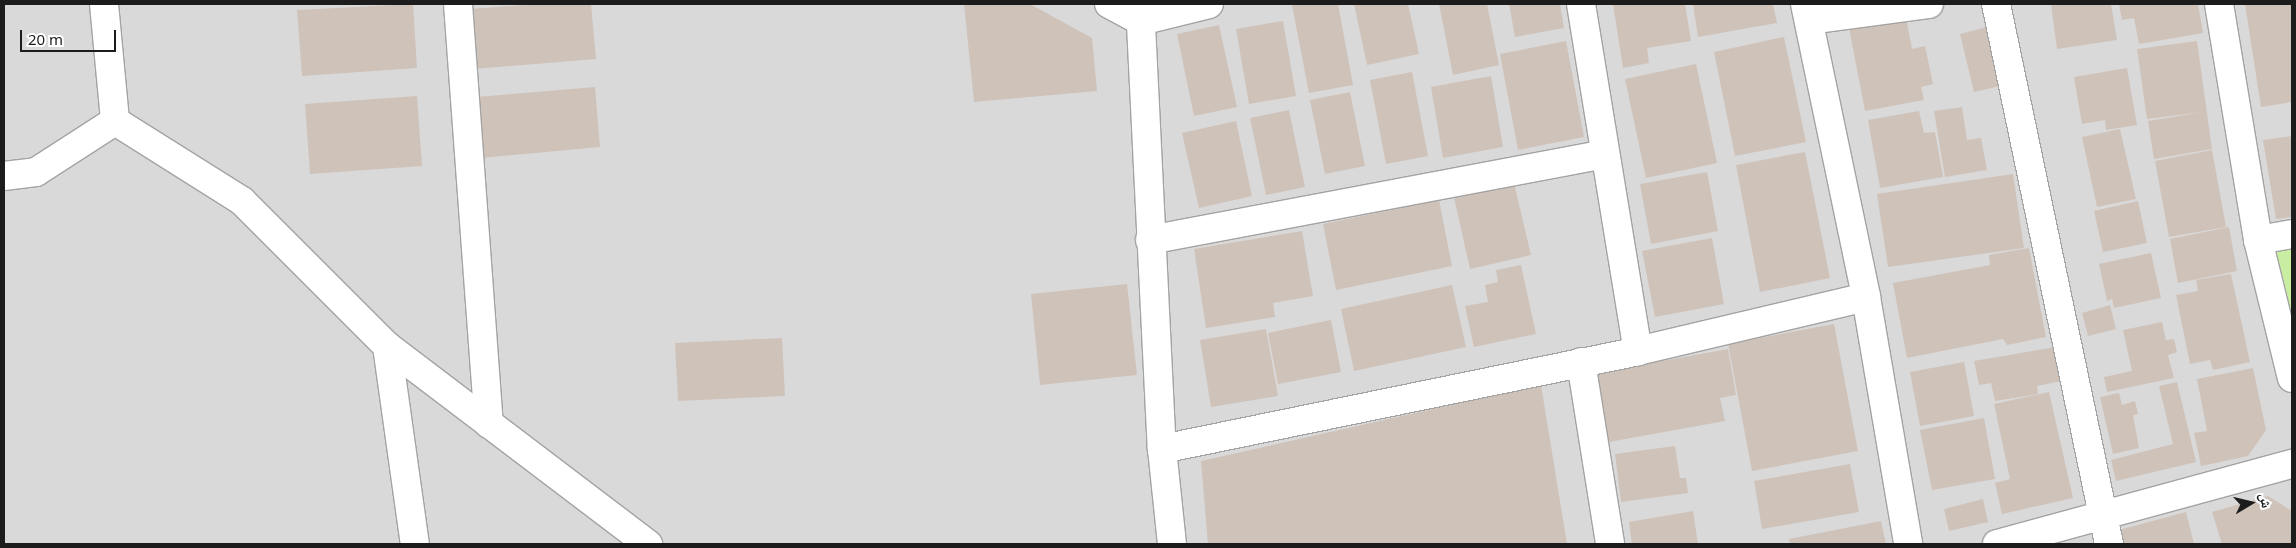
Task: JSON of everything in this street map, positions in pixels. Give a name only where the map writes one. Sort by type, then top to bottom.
[{"type":"street","points":[[104,4],[115,120]]},
{"type":"street","points":[[458,4],[490,424]]},
{"type":"street","points":[[1109,4],[1140,12],[1209,4]]},
{"type":"street","points":[[1581,4],[1638,351]]},
{"type":"street","points":[[1908,544],[1866,297],[1807,12],[1929,4]]},
{"type":"street","points":[[1996,4],[2109,544]]},
{"type":"street","points":[[2219,4],[2258,240],[2292,378]]},
{"type":"street","points":[[1140,12],[1162,449],[1172,544]]},
{"type":"street","points":[[4,176],[36,172],[115,120]]},
{"type":"street","points":[[115,120],[242,201],[387,346],[648,544]]},
{"type":"street","points":[[1150,240],[1606,154]]},
{"type":"street","points":[[2258,240],[2292,234]]},
{"type":"street","points":[[1162,449],[1638,351],[1866,297]]},
{"type":"street","points":[[387,346],[415,544]]},
{"type":"street","points":[[1581,362],[1610,544]]},
{"type":"street","points":[[1997,544],[2292,464]]},
{"type":"shaded area","points":[[4,4],[2292,4],[2292,544],[4,544]]},
{"type":"green space","points":[[2292,234],[2292,346],[2258,240]]},
{"type":"building","points":[[413,4],[417,68],[302,76],[297,10]]},
{"type":"building","points":[[539,4],[591,4],[596,59],[474,69],[470,9]]},
{"type":"building","points":[[964,4],[1030,4],[1092,38],[1097,91],[974,102]]},
{"type":"building","points":[[1338,4],[1353,85],[1309,93],[1292,5]]},
{"type":"building","points":[[1354,4],[1408,4],[1419,54],[1367,65]]},
{"type":"building","points":[[1439,4],[1487,4],[1499,65],[1453,75]]},
{"type":"building","points":[[1509,4],[1560,4],[1564,28],[1515,37]]},
{"type":"building","points":[[1613,4],[1685,4],[1691,41],[1647,48],[1649,63],[1623,68]]},
{"type":"building","points":[[1693,4],[1773,4],[1777,23],[1698,37]]},
{"type":"building","points":[[2051,4],[2111,4],[2117,40],[2057,49]]},
{"type":"building","points":[[2119,4],[2198,4],[2203,33],[2139,44],[2134,18],[2122,20]]},
{"type":"building","points":[[2245,4],[2292,4],[2292,102],[2261,107]]},
{"type":"building","points":[[1906,17],[1912,49],[1925,46],[1933,84],[1921,87],[1924,100],[1865,111],[1849,28]]},
{"type":"building","points":[[1283,21],[1296,96],[1249,104],[1236,29]]},
{"type":"building","points":[[1219,25],[1237,107],[1194,116],[1177,34]]},
{"type":"building","points":[[1991,26],[2005,85],[1974,92],[1960,34]]},
{"type":"building","points":[[1784,37],[1806,142],[1735,156],[1714,52]]},
{"type":"building","points":[[1566,41],[1584,137],[1518,150],[1500,54]]},
{"type":"building","points":[[2197,41],[2212,149],[2154,159],[2148,121],[2204,112],[2147,119],[2137,49]]},
{"type":"building","points":[[1696,64],[1717,163],[1646,178],[1625,79]]},
{"type":"building","points":[[2127,68],[2137,125],[2106,130],[2105,120],[2082,124],[2074,77]]},
{"type":"building","points":[[1412,72],[1428,156],[1386,164],[1370,80]]},
{"type":"building","points":[[1491,76],[1503,147],[1443,158],[1431,87]]},
{"type":"building","points":[[595,87],[600,147],[481,158],[476,97]]},
{"type":"building","points":[[1350,92],[1365,166],[1325,174],[1310,100]]},
{"type":"building","points":[[417,96],[422,166],[310,174],[305,104]]},
{"type":"building","points":[[1962,107],[1967,140],[1981,138],[1987,170],[1945,177],[1934,111]]},
{"type":"building","points":[[1289,110],[1305,187],[1266,195],[1250,118]]},
{"type":"building","points":[[1919,111],[1924,133],[1935,132],[1943,177],[1880,188],[1868,120]]},
{"type":"building","points":[[1236,121],[1252,196],[1199,208],[1182,133]]},
{"type":"building","points":[[2120,129],[2136,199],[2097,207],[2082,137]]},
{"type":"building","points":[[2292,136],[2292,217],[2276,219],[2263,140]]},
{"type":"building","points":[[2212,150],[2226,227],[2169,237],[2155,161]]},
{"type":"building","points":[[1805,152],[1830,278],[1760,292],[1736,165]]},
{"type":"building","points":[[1707,172],[1718,231],[1651,244],[1640,184]]},
{"type":"building","points":[[2013,174],[2024,248],[1888,267],[1877,194]]},
{"type":"building","points":[[1513,179],[1531,255],[1470,269],[1453,193]]},
{"type":"building","points":[[1439,200],[1452,266],[1336,290],[1323,224]]},
{"type":"building","points":[[2138,201],[2147,243],[2103,252],[2094,211]]},
{"type":"building","points":[[2229,227],[2237,271],[2178,283],[2170,239]]},
{"type":"building","points":[[1302,231],[1313,296],[1273,303],[1275,317],[1206,328],[1194,249]]},
{"type":"building","points":[[1712,238],[1724,304],[1655,317],[1642,251]]},
{"type":"building","points":[[2029,248],[2046,337],[2007,345],[2003,339],[1907,358],[1893,283],[1990,265],[1989,255]]},
{"type":"building","points":[[2151,253],[2161,298],[2114,308],[2112,299],[2107,301],[2099,264]]},
{"type":"building","points":[[1521,265],[1536,334],[1474,347],[1465,306],[1488,302],[1485,285],[1498,282],[1496,270]]},
{"type":"building","points":[[2231,274],[2250,362],[2213,370],[2210,360],[2190,364],[2176,295],[2198,291],[2196,280]]},
{"type":"building","points":[[1127,284],[1137,375],[1040,385],[1031,294]]},
{"type":"building","points":[[1452,285],[1466,347],[1354,371],[1341,309]]},
{"type":"building","points":[[2110,305],[2116,329],[2088,336],[2082,313]]},
{"type":"building","points":[[1331,320],[1341,372],[1278,384],[1268,333]]},
{"type":"building","points":[[2162,322],[2166,340],[2174,339],[2177,352],[2168,355],[2174,378],[2107,392],[2104,377],[2132,371],[2123,330]]},
{"type":"building","points":[[1834,324],[1858,451],[1752,471],[1728,344]]},
{"type":"building","points":[[1266,329],[1278,396],[1211,407],[1200,340]]},
{"type":"building","points":[[782,338],[785,396],[678,401],[675,343]]},
{"type":"building","points":[[2055,347],[2061,381],[2037,386],[2038,394],[1995,401],[1991,383],[1979,385],[1974,361]]},
{"type":"building","points":[[1728,349],[1736,395],[1720,398],[1725,421],[1609,442],[1596,373]]},
{"type":"building","points":[[1964,362],[1974,416],[1920,426],[1910,372]]},
{"type":"building","points":[[2253,368],[2266,430],[2248,456],[2201,466],[2194,433],[2207,431],[2197,379]]},
{"type":"building","points":[[2177,382],[2196,462],[2116,481],[2111,460],[2173,444],[2159,386]]},
{"type":"building","points":[[1541,385],[1567,544],[1208,544],[1201,461]]},
{"type":"building","points":[[2049,392],[2073,498],[2002,514],[1995,483],[2010,479],[1994,404]]},
{"type":"building","points":[[2119,393],[2122,405],[2135,401],[2138,414],[2133,415],[2139,448],[2113,454],[2100,397]]},
{"type":"building","points":[[1984,418],[1995,479],[1932,490],[1920,430]]},
{"type":"building","points":[[1675,446],[1680,478],[1686,478],[1688,493],[1621,502],[1615,454]]},
{"type":"building","points":[[1850,464],[1859,512],[1762,529],[1754,481]]},
{"type":"building","points":[[2268,496],[2292,511],[2292,544],[2222,544],[2212,512]]},
{"type":"building","points":[[1983,499],[1988,522],[1949,531],[1944,509]]},
{"type":"building","points":[[1693,511],[1698,544],[1632,544],[1629,522]]},
{"type":"building","points":[[2186,512],[2194,544],[2123,544],[2119,530]]},
{"type":"building","points":[[1881,521],[1886,544],[1790,544],[1789,539]]}]
